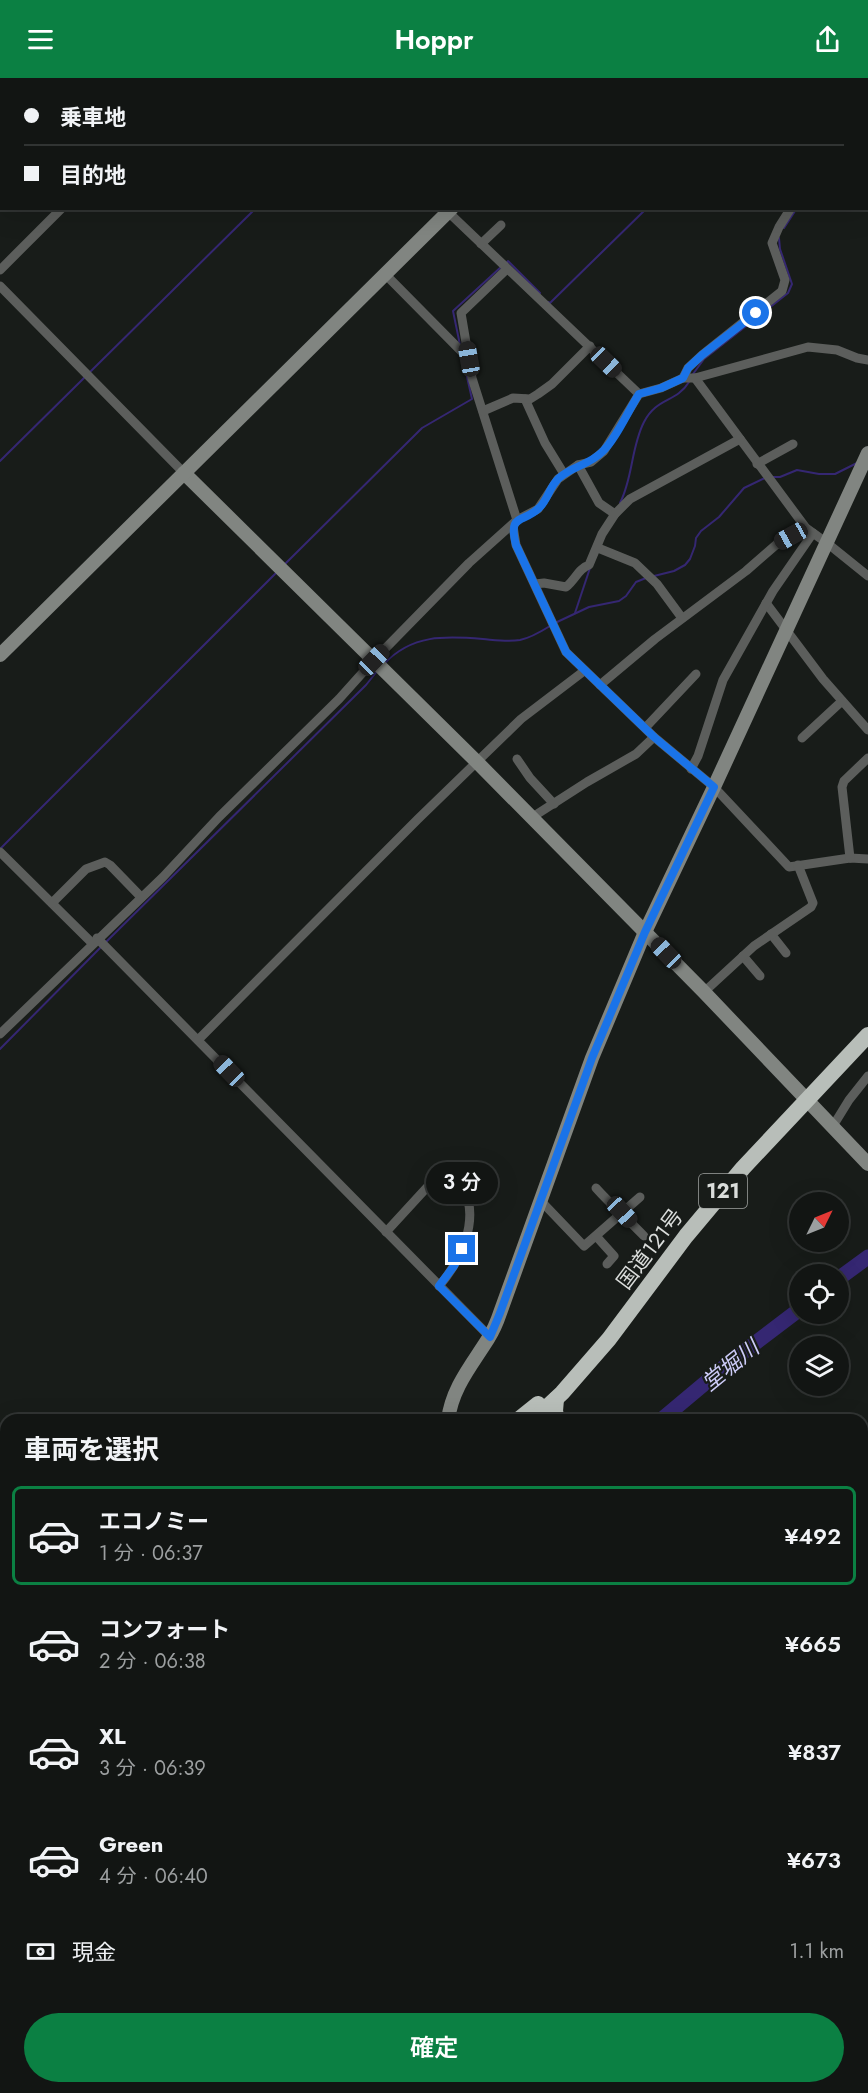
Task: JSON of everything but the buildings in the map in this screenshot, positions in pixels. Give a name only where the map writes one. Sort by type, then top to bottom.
[{"type":"highway","name":"国道121号","points":[[549,1414],[556,1399],[626,1320],[686,1236],[743,1168],[868,1035]]},
{"type":"highway","name":"国道121号","points":[[525,1414],[591,1358]]},
{"type":"street","points":[[0,270],[60,210]]},
{"type":"street","points":[[0,655],[448,210],[639,394]]},
{"type":"street","points":[[790,210],[772,243],[785,280],[782,291],[688,368],[689,378],[740,439],[809,531],[867,573]]},
{"type":"street","points":[[482,244],[501,225]]},
{"type":"street","points":[[507,269],[461,313],[472,378],[516,520],[513,526],[516,545],[566,652],[654,737],[714,787],[786,865],[789,867],[850,858],[868,858]]},
{"type":"street","points":[[384,274],[469,359]]},
{"type":"street","points":[[0,286],[184,473],[477,762],[704,992],[868,1164]]},
{"type":"street","points":[[483,411],[513,398],[530,399],[552,384],[590,346]]},
{"type":"street","points":[[0,1034],[163,877],[219,817],[339,699],[469,563],[516,520],[538,508],[552,486],[564,474],[578,465],[591,462],[604,450],[639,394],[689,378],[808,347],[837,350],[868,360]]},
{"type":"street","points":[[525,399],[564,474]]},
{"type":"street","points":[[535,584],[544,583],[566,587],[584,566],[589,565],[602,534],[615,514],[630,499],[740,439]]},
{"type":"street","points":[[757,464],[793,444]]},
{"type":"street","points":[[449,1414],[452,1398],[490,1337],[500,1313],[592,1058],[645,932],[868,453]]},
{"type":"street","points":[[578,465],[600,503],[615,514]]},
{"type":"street","points":[[691,769],[698,756],[723,680],[809,531]]},
{"type":"street","points":[[600,686],[777,544],[809,531]]},
{"type":"street","points":[[598,548],[635,563],[657,584],[682,618]]},
{"type":"street","points":[[766,603],[823,678],[868,730]]},
{"type":"street","points":[[198,1040],[527,713],[584,670]]},
{"type":"street","points":[[646,727],[696,674]]},
{"type":"street","points":[[802,738],[842,701]]},
{"type":"street","points":[[531,818],[636,754],[654,737]]},
{"type":"street","points":[[850,858],[842,787],[844,782],[868,758]]},
{"type":"street","points":[[517,759],[530,778],[554,804]]},
{"type":"street","points":[[0,852],[198,1040],[490,1337]]},
{"type":"street","points":[[52,903],[86,869],[105,862],[141,897]]},
{"type":"street","points":[[704,992],[743,956],[811,907],[813,903],[798,865]]},
{"type":"street","points":[[771,934],[786,953]]},
{"type":"street","points":[[743,956],[760,976]]},
{"type":"street","points":[[832,1126],[868,1076]]},
{"type":"street","points":[[386,1232],[442,1171],[446,1170],[461,1184],[471,1207],[469,1223],[459,1258],[439,1286]]},
{"type":"street","points":[[596,1188],[616,1211],[622,1212],[644,1236]]},
{"type":"street","points":[[540,1200],[584,1246],[640,1197]]},
{"type":"street","points":[[596,1236],[614,1256],[607,1263]]},
{"type":"waterway","points":[[89,373],[254,210]]},
{"type":"waterway","points":[[548,302],[550,303],[645,210]]},
{"type":"waterway","points":[[784,228],[796,210]]},
{"type":"waterway","points":[[693,374],[704,359],[788,293],[792,284],[780,249],[779,238]]},
{"type":"waterway","points":[[506,264],[508,261],[540,293]]},
{"type":"waterway","points":[[460,345],[453,311],[501,267]]},
{"type":"waterway","points":[[285,564],[422,428],[472,399],[463,359]]},
{"type":"waterway","points":[[0,461],[85,377]]},
{"type":"waterway","points":[[620,503],[644,422],[655,408],[678,394],[689,382]]},
{"type":"waterway","points":[[771,477],[780,477],[797,470],[835,474],[859,462]]},
{"type":"waterway","points":[[654,576],[674,571],[685,565],[690,559],[696,538],[701,531],[719,517],[744,488],[765,478]]},
{"type":"waterway","points":[[575,613],[590,568]]},
{"type":"waterway","points":[[1,848],[277,572]]},
{"type":"waterway","points":[[555,623],[589,607],[619,601],[626,596],[636,582],[646,578]]},
{"type":"waterway","points":[[384,664],[406,647],[430,639],[455,637],[515,641],[532,636],[550,626]]},
{"type":"waterway","points":[[106,942],[366,685],[378,670]]},
{"type":"waterway","points":[[0,1049],[102,946]]},
{"type":"waterway","name":"堂堀川","points":[[849,1271],[868,1257]]},
{"type":"waterway","name":"堂堀川","points":[[668,1414],[729,1363],[789,1317]]},
{"type":"route","points":[[462,1249],[448,1276],[439,1286],[490,1337],[592,1058],[645,932],[714,787],[654,737],[566,652],[516,545],[513,526],[516,520],[538,508],[558,479],[572,468],[591,462],[604,450],[639,394],[661,388],[683,378],[688,368],[702,355],[756,313]]}]
